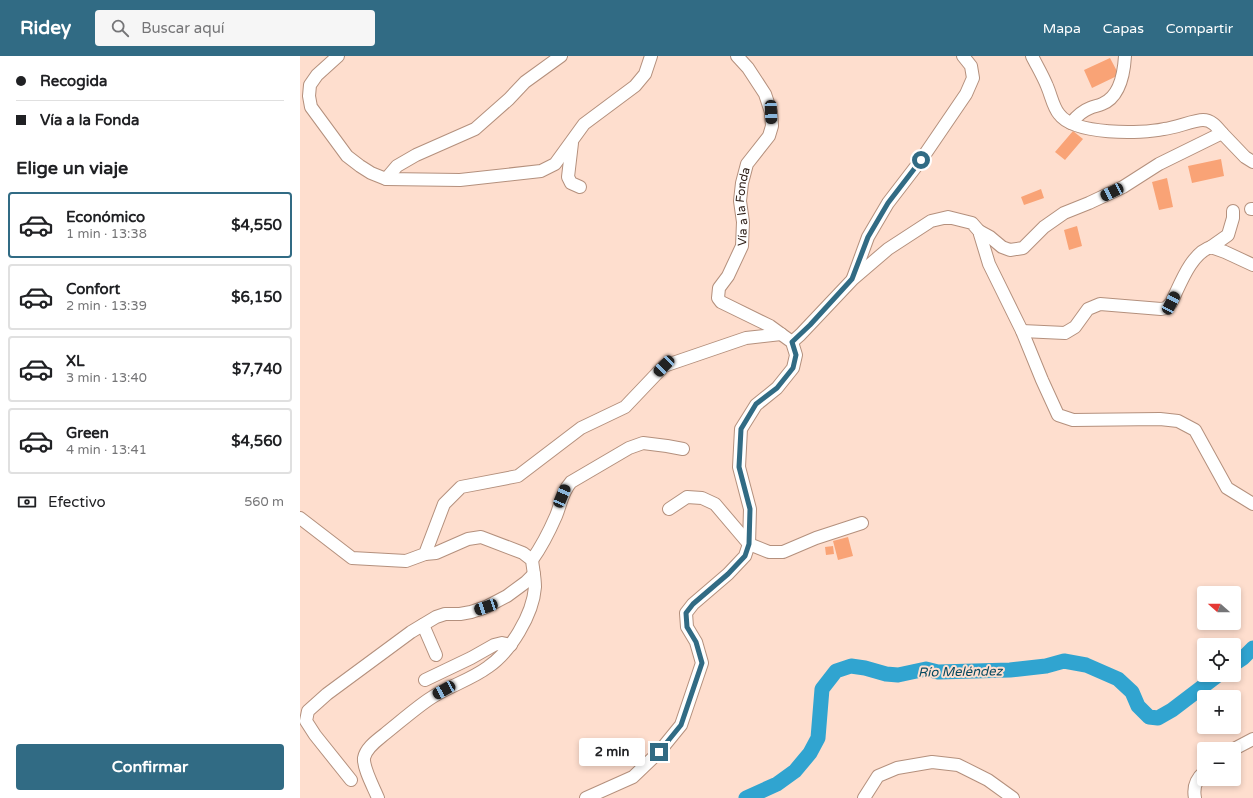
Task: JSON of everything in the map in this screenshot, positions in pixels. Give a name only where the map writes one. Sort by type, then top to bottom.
[{"type":"street","points":[[338,56],[317,75],[310,85],[309,96],[311,108],[347,156],[371,173],[386,178],[460,180],[541,170],[555,164],[584,124],[634,86],[645,74],[651,56]]},
{"type":"street","points":[[386,178],[403,162],[475,129],[509,99],[525,82],[561,56]]},
{"type":"street","name":"Vía a la Fonda","points":[[737,56],[748,68],[765,94],[771,112],[772,126],[769,136],[747,164],[742,183],[740,201],[743,222],[742,246],[728,276],[719,288],[718,298],[721,302],[770,326],[792,342]]},
{"type":"street","points":[[852,279],[868,237],[888,203],[921,160],[966,94],[974,78],[971,66],[963,56]]},
{"type":"street","points":[[1032,56],[1047,84],[1059,114],[1071,123],[1082,127],[1105,131],[1139,133],[1165,129],[1203,120],[1213,123],[1245,157],[1253,162]]},
{"type":"street","points":[[1071,123],[1079,115],[1090,108],[1103,104],[1113,97],[1118,89],[1124,72],[1125,56]]},
{"type":"street","points":[[586,798],[633,777],[659,752],[681,725],[702,663],[696,642],[687,627],[686,613],[693,604],[728,574],[745,556],[749,544],[750,509],[739,467],[741,429],[756,404],[777,388],[793,368],[796,355],[792,342],[810,325],[852,279],[888,249],[931,221],[948,217],[972,223],[979,231],[990,237],[1002,247],[1010,250],[1023,248],[1044,227],[1064,213],[1123,187],[1160,164],[1222,133]]},
{"type":"street","points":[[572,142],[568,177],[571,183],[580,187]]},
{"type":"street","points":[[1022,331],[1065,333],[1075,327],[1088,309],[1100,304],[1161,310],[1166,308],[1171,303],[1196,256],[1203,250],[1212,247],[1228,236],[1233,218],[1233,211]]},
{"type":"street","points":[[979,231],[989,264],[1022,331],[1058,415],[1073,420],[1160,419],[1178,421],[1195,430],[1227,488],[1253,504]]},
{"type":"street","points":[[1212,247],[1253,265]]},
{"type":"street","points":[[425,554],[444,504],[461,487],[518,476],[581,428],[625,407],[664,366],[746,338],[781,334]]},
{"type":"street","points":[[378,798],[365,764],[364,757],[366,752],[433,696],[455,684],[473,677],[489,667],[502,656],[511,645],[525,620],[531,605],[535,588],[532,560],[545,542],[557,514],[564,492],[571,482],[629,448],[643,443],[683,449]]},
{"type":"street","points":[[669,509],[686,497],[702,498],[715,504],[749,544],[770,552],[783,552],[816,538],[862,523]]},
{"type":"street","points":[[300,518],[352,558],[406,561],[425,554],[436,552],[468,539],[481,537],[523,553],[532,560]]},
{"type":"street","points":[[351,780],[315,735],[306,721],[308,710],[343,681],[411,632],[436,617],[445,614],[460,614],[486,607],[507,596],[534,574]]},
{"type":"street","points":[[423,625],[436,655]]},
{"type":"street","points":[[425,680],[494,645],[502,643],[511,645]]},
{"type":"street","points":[[1241,745],[1253,739]]},
{"type":"street","points":[[864,798],[878,776],[897,768],[932,762],[958,765],[988,780],[1013,798]]},
{"type":"street","points":[[1195,798],[1194,790],[1197,782]]},
{"type":"building","points":[[1110,58],[1119,75],[1092,88],[1084,70]]},
{"type":"building","points":[[1073,131],[1083,139],[1065,160],[1055,152]]},
{"type":"building","points":[[1221,159],[1224,176],[1192,183],[1188,166]]},
{"type":"building","points":[[1167,178],[1173,207],[1159,210],[1152,182]]},
{"type":"building","points":[[1041,189],[1044,198],[1024,205],[1021,197]]},
{"type":"building","points":[[1077,226],[1082,246],[1069,250],[1064,230]]},
{"type":"building","points":[[848,537],[853,556],[838,560],[833,541]]},
{"type":"building","points":[[833,546],[834,554],[826,555],[825,547]]},
{"type":"waterway","name":"Río Meléndez","points":[[1241,659],[1253,648]]},
{"type":"waterway","name":"Río Meléndez","points":[[746,798],[777,784],[795,771],[810,753],[818,738],[822,689],[836,671],[851,666],[886,674],[898,675],[926,669],[938,672],[1010,670],[1046,666],[1064,661],[1086,665],[1118,679],[1132,692],[1138,706],[1149,717],[1158,718],[1172,710],[1209,682]]},
{"type":"route","points":[[659,752],[681,725],[702,663],[696,642],[687,627],[686,613],[693,604],[728,574],[745,556],[749,544],[750,509],[739,467],[741,429],[756,404],[777,388],[793,368],[796,355],[792,342],[810,325],[852,279],[868,237],[888,203],[921,160]]}]
